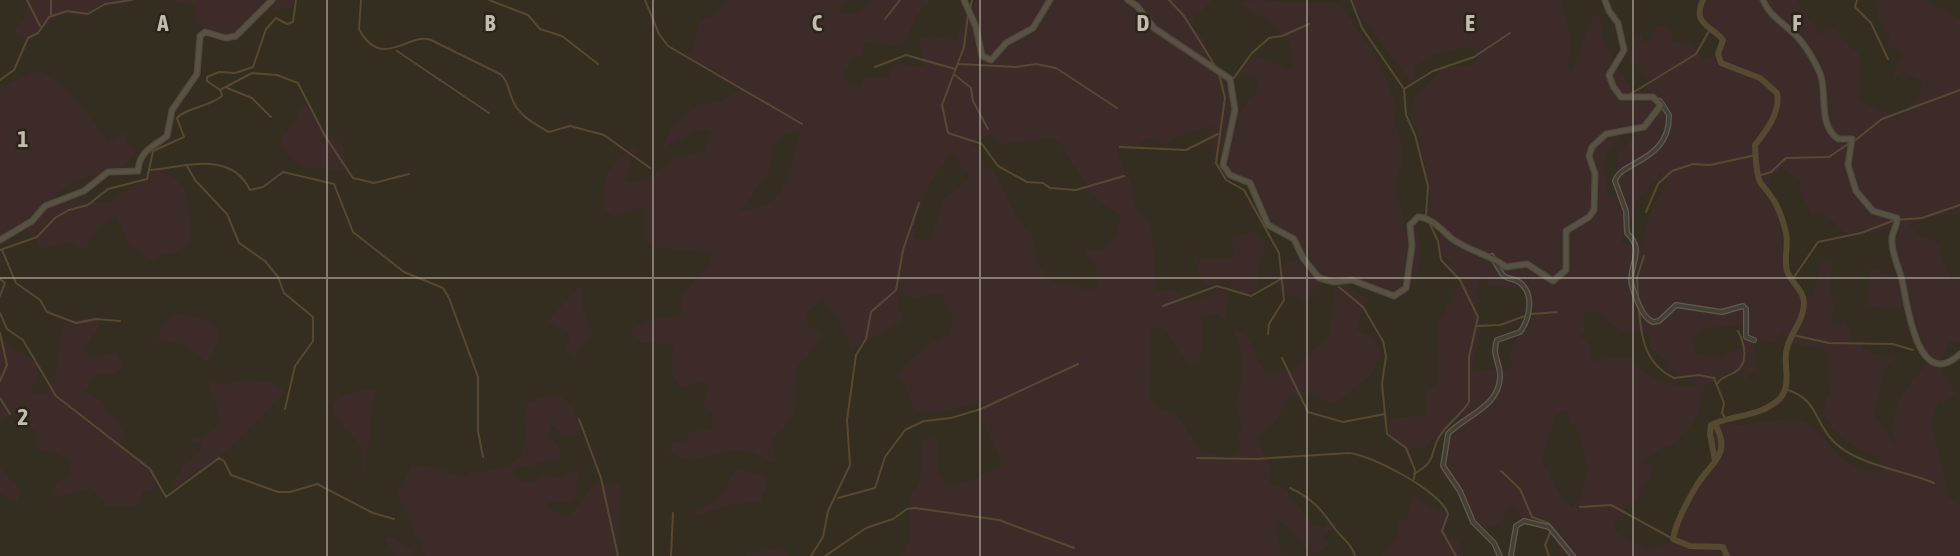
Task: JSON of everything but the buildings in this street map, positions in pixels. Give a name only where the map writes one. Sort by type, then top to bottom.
[{"type":"street","points":[[0,240],[32,221],[45,206],[85,191],[108,172],[138,171],[141,158],[149,146],[167,136],[172,110],[197,74],[199,41],[203,33],[226,38],[236,36],[272,0]]},
{"type":"street","points":[[964,0],[976,27],[982,56],[991,60],[1006,43],[1033,28],[1050,0]]},
{"type":"street","points":[[1128,0],[1137,6],[1154,28],[1230,79],[1235,110],[1223,157],[1224,169],[1233,177],[1250,183],[1266,222],[1294,239],[1303,258],[1319,278],[1334,282],[1352,281],[1394,296],[1402,294],[1409,273],[1410,225],[1418,217],[1430,220],[1467,248],[1492,256],[1506,267],[1530,265],[1553,281],[1561,276],[1567,268],[1566,231],[1589,218],[1594,210],[1595,174],[1589,159],[1590,151],[1606,134],[1644,127],[1659,110],[1660,101]]},
{"type":"street","points":[[1605,0],[1618,23],[1624,50],[1609,75],[1612,86],[1618,94],[1626,98],[1646,96],[1660,101],[1670,115],[1664,138],[1651,155],[1619,173],[1615,181],[1626,211],[1628,233],[1635,240],[1638,251],[1631,277],[1634,293],[1645,317],[1653,322],[1659,321],[1676,305],[1722,312],[1743,306],[1746,309],[1746,337],[1754,340]]},
{"type":"street","points":[[1763,0],[1770,13],[1799,39],[1818,69],[1822,78],[1823,106],[1832,134],[1838,139],[1852,139],[1848,165],[1852,184],[1861,200],[1873,211],[1897,218],[1892,243],[1913,337],[1930,357],[1940,363],[1950,362],[1960,354]]},
{"type":"street","points":[[1492,256],[1504,276],[1518,281],[1524,288],[1529,301],[1528,317],[1520,332],[1497,340],[1494,352],[1500,380],[1497,389],[1478,413],[1448,434],[1443,466],[1460,491],[1474,522],[1494,543],[1500,556]]},
{"type":"street","points":[[1511,556],[1516,526],[1524,521],[1549,527],[1573,556]]},
{"type":"shaded area","points":[[26,0],[132,0],[96,10],[82,18],[65,13],[30,38],[14,34],[28,11]]},
{"type":"shaded area","points":[[169,0],[294,0],[292,6],[261,13],[238,35],[221,34],[206,29],[196,22],[196,5]]},
{"type":"shaded area","points":[[726,0],[847,0],[837,11],[849,15],[863,10],[869,0],[930,0],[919,11],[904,43],[890,46],[863,42],[863,56],[854,56],[842,75],[847,82],[860,86],[865,78],[890,77],[889,69],[897,63],[924,68],[919,38],[932,36],[945,40],[951,37],[956,42],[964,14],[975,5],[974,0],[1212,0],[1201,12],[1193,14],[1195,29],[1205,40],[1211,69],[1221,70],[1238,100],[1240,113],[1257,90],[1257,78],[1237,74],[1245,57],[1259,57],[1292,70],[1290,43],[1273,25],[1241,4],[1254,0],[1339,3],[1379,62],[1396,106],[1393,120],[1401,139],[1403,160],[1395,186],[1405,226],[1399,232],[1416,231],[1420,255],[1413,283],[1404,296],[1391,295],[1350,280],[1344,284],[1367,298],[1357,330],[1376,339],[1381,354],[1370,376],[1334,404],[1314,396],[1290,396],[1274,425],[1267,426],[1257,438],[1271,468],[1269,485],[1281,486],[1314,525],[1325,528],[1333,520],[1339,526],[1322,535],[1330,545],[1311,555],[1286,525],[1276,519],[1281,556],[899,556],[909,542],[910,499],[920,480],[922,442],[930,437],[938,443],[937,469],[947,486],[968,481],[1003,465],[974,402],[937,413],[915,410],[904,383],[896,376],[911,359],[927,346],[947,336],[950,331],[951,315],[941,294],[912,298],[900,293],[898,306],[904,321],[851,349],[844,330],[823,299],[805,315],[808,325],[824,335],[797,368],[795,409],[789,421],[772,439],[772,448],[778,463],[746,450],[695,459],[678,457],[670,451],[672,442],[683,442],[691,432],[711,429],[713,415],[702,405],[708,384],[700,382],[681,388],[671,371],[673,344],[641,343],[630,332],[642,323],[682,314],[681,295],[711,263],[711,253],[654,248],[646,240],[642,207],[615,217],[605,211],[603,191],[613,166],[634,146],[643,152],[634,155],[625,180],[633,182],[647,179],[677,158],[705,151],[711,131],[701,129],[662,148],[673,126],[699,104],[718,102],[741,90],[721,78],[722,71],[686,60],[688,53],[693,50],[700,20],[711,16]],"holes":[[[1215,124],[1206,137],[1213,152],[1213,165],[1216,169],[1221,143],[1228,142],[1229,169],[1235,178],[1254,186],[1265,207],[1267,224],[1276,230],[1292,234],[1307,256],[1299,264],[1286,261],[1276,288],[1307,303],[1316,286],[1327,283],[1335,286],[1328,338],[1306,355],[1294,370],[1271,372],[1265,369],[1246,336],[1232,327],[1241,350],[1242,380],[1236,400],[1242,428],[1238,434],[1241,448],[1230,458],[1200,451],[1177,414],[1158,407],[1150,398],[1151,328],[1163,327],[1187,364],[1199,363],[1202,343],[1201,316],[1219,315],[1226,321],[1228,293],[1222,289],[1208,296],[1185,301],[1176,289],[1156,291],[1151,220],[1143,219],[1135,205],[1133,188],[1116,150],[1136,147],[1146,137],[1166,145],[1174,138]],[[800,130],[790,169],[778,197],[760,207],[739,212],[768,173],[773,148],[782,136]],[[991,134],[998,145],[1051,138],[1059,142],[1094,198],[1120,215],[1116,234],[1106,249],[1085,250],[1085,256],[1094,263],[1098,284],[1095,288],[1055,284],[1037,262],[1033,236],[1016,216],[993,169],[986,169],[979,150],[971,144]],[[952,153],[970,178],[943,199],[931,241],[913,238],[926,192]]]},
{"type":"shaded area","points":[[1349,0],[1562,0],[1570,39],[1568,70],[1572,71],[1594,13],[1601,21],[1604,43],[1639,101],[1650,83],[1636,64],[1629,66],[1634,34],[1641,35],[1644,42],[1650,42],[1655,28],[1663,25],[1670,30],[1673,40],[1694,46],[1703,59],[1718,54],[1722,38],[1711,35],[1705,22],[1702,1],[1710,5],[1714,0],[1797,0],[1820,34],[1834,28],[1850,48],[1859,54],[1862,76],[1858,100],[1895,118],[1914,103],[1924,83],[1904,72],[1894,79],[1895,68],[1905,54],[1887,45],[1890,39],[1879,19],[1876,0],[1924,0],[1960,19],[1960,214],[1938,216],[1909,225],[1922,238],[1934,239],[1939,244],[1941,258],[1953,282],[1960,274],[1960,344],[1951,340],[1941,362],[1956,394],[1942,404],[1939,400],[1933,423],[1949,499],[1960,504],[1960,556],[1561,556],[1551,525],[1523,521],[1512,504],[1499,525],[1479,528],[1455,484],[1441,475],[1445,451],[1451,438],[1466,420],[1461,417],[1431,440],[1424,450],[1412,447],[1408,451],[1387,440],[1389,423],[1395,417],[1425,416],[1426,391],[1436,385],[1439,378],[1438,324],[1460,283],[1451,269],[1451,262],[1439,255],[1437,249],[1443,228],[1425,214],[1431,198],[1422,172],[1426,163],[1420,156],[1420,139],[1411,116],[1415,98],[1443,68],[1472,65],[1476,61],[1475,47],[1442,52],[1425,59],[1414,69],[1415,80],[1410,81]],"holes":[[[1621,134],[1632,134],[1633,138],[1617,155],[1619,185],[1615,196],[1607,195],[1605,157]],[[1781,167],[1801,181],[1799,188],[1812,216],[1818,212],[1832,220],[1847,236],[1865,236],[1896,226],[1891,246],[1900,279],[1870,268],[1867,306],[1892,309],[1906,307],[1907,323],[1912,337],[1921,349],[1934,358],[1914,379],[1897,405],[1893,427],[1895,446],[1874,414],[1885,370],[1896,356],[1883,357],[1863,349],[1861,342],[1853,342],[1846,321],[1831,324],[1836,298],[1830,296],[1832,261],[1823,259],[1812,296],[1802,296],[1784,263],[1778,208],[1767,194],[1771,177]],[[1660,173],[1666,181],[1652,207],[1643,247],[1629,246],[1621,241],[1628,222],[1634,218],[1636,204]],[[1484,276],[1489,286],[1516,288],[1519,282],[1528,290],[1533,310],[1531,324],[1512,344],[1512,364],[1506,373],[1499,351],[1489,350],[1493,355],[1494,369],[1475,371],[1472,363],[1482,326],[1476,307],[1480,302],[1477,291],[1480,277]],[[1589,311],[1597,312],[1623,333],[1649,332],[1650,349],[1665,359],[1668,370],[1686,377],[1695,386],[1660,381],[1632,359],[1601,356],[1600,362],[1590,359],[1592,347],[1580,336],[1584,331],[1584,313]],[[1745,324],[1748,331],[1742,347],[1720,356],[1697,354],[1693,339],[1701,329]],[[1784,332],[1790,344],[1826,349],[1830,397],[1826,397],[1823,413],[1843,438],[1883,464],[1880,471],[1865,470],[1853,465],[1842,458],[1817,431],[1799,420],[1738,425],[1723,422],[1720,416],[1710,432],[1715,462],[1692,486],[1688,506],[1668,542],[1649,549],[1615,532],[1614,522],[1638,500],[1643,483],[1647,484],[1655,465],[1640,463],[1665,447],[1672,447],[1685,434],[1698,412],[1701,387],[1735,370],[1745,380],[1750,372],[1757,372],[1754,344],[1763,339],[1776,343],[1778,335]],[[1568,410],[1569,421],[1577,428],[1587,466],[1581,497],[1572,507],[1563,500],[1542,460],[1556,413]]]},
{"type":"shaded area","points":[[39,70],[71,92],[108,141],[129,131],[125,140],[137,150],[124,167],[75,180],[52,197],[51,207],[75,200],[108,203],[113,201],[117,193],[127,191],[157,170],[168,174],[183,188],[191,219],[191,242],[176,254],[166,253],[151,261],[131,247],[116,217],[99,227],[85,250],[67,242],[41,249],[35,237],[25,230],[0,243],[0,87]]},
{"type":"shaded area","points":[[300,105],[307,106],[321,128],[342,145],[347,164],[344,170],[303,168],[281,148],[282,136],[298,117]]},
{"type":"shaded area","points":[[1256,231],[1266,245],[1258,268],[1259,285],[1255,293],[1240,292],[1226,281],[1204,286],[1192,252],[1198,257],[1232,257],[1235,255],[1230,238]]},
{"type":"shaded area","points":[[579,286],[583,291],[583,309],[593,333],[575,357],[565,351],[570,339],[567,331],[547,322]]},
{"type":"shaded area","points":[[177,314],[208,320],[219,328],[218,343],[207,363],[186,345],[157,340],[162,323]]},
{"type":"shaded area","points":[[89,317],[98,319],[100,324],[84,350],[93,356],[117,352],[124,365],[116,374],[96,374],[84,391],[101,400],[128,438],[120,441],[121,446],[141,458],[155,473],[155,490],[144,490],[136,507],[108,506],[90,488],[55,498],[51,492],[56,483],[69,475],[70,460],[57,453],[38,450],[35,445],[37,431],[27,424],[25,418],[31,410],[26,407],[28,405],[24,403],[0,423],[0,339],[42,366],[31,392],[46,395],[54,378],[63,327],[67,322]]},
{"type":"shaded area","points":[[246,380],[270,382],[285,392],[228,449],[173,489],[171,485],[184,465],[202,450],[202,444],[191,440],[217,426],[218,414],[209,382],[225,384]]},
{"type":"shaded area","points":[[377,389],[367,455],[361,476],[363,459],[360,446],[334,413],[333,405],[342,395]]},
{"type":"shaded area","points":[[553,394],[564,399],[572,408],[581,431],[564,436],[555,426],[550,426],[548,436],[559,448],[559,460],[515,468],[513,473],[517,479],[530,483],[547,474],[560,479],[578,468],[576,497],[572,501],[550,501],[547,507],[564,516],[579,506],[596,482],[622,484],[618,556],[426,556],[397,495],[412,465],[468,476],[471,471],[494,470],[509,465],[521,455],[524,448],[527,403]]},
{"type":"shaded area","points":[[0,467],[21,491],[18,501],[12,501],[0,493]]},
{"type":"shaded area","points":[[736,470],[765,474],[767,488],[761,498],[764,502],[734,504],[699,515],[693,510],[716,502]]},
{"type":"shaded area","points":[[1413,496],[1439,511],[1446,509],[1453,518],[1441,530],[1460,543],[1464,556],[1380,556],[1397,537],[1398,524],[1407,518]]},
{"type":"shaded area","points":[[389,536],[412,549],[414,556],[396,556],[384,539]]},
{"type":"shaded area","points":[[784,547],[788,556],[745,556],[747,554]]},
{"type":"waterway","points":[[27,0],[40,26]]},
{"type":"waterway","points":[[51,0],[51,16]]},
{"type":"waterway","points":[[0,80],[14,70],[28,38],[38,33],[49,17],[67,11],[88,14],[105,4],[132,0]]},
{"type":"waterway","points":[[296,0],[293,22],[287,24],[276,18],[266,29],[253,67],[235,73],[219,72],[207,77],[207,81],[220,90],[252,73],[277,75],[298,83],[325,136],[353,178],[374,183],[409,174]]},
{"type":"waterway","points":[[361,0],[359,29],[377,48],[386,49],[423,39],[431,40],[500,74],[519,111],[538,126],[549,132],[570,126],[604,135],[650,168]]},
{"type":"waterway","points":[[489,0],[528,15],[540,29],[562,36],[598,64]]},
{"type":"waterway","points":[[645,0],[659,34],[668,46],[802,124]]},
{"type":"waterway","points":[[885,19],[900,0]]},
{"type":"waterway","points":[[970,9],[972,0]]},
{"type":"waterway","points":[[1169,0],[1184,16],[1214,64]]},
{"type":"waterway","points":[[1351,0],[1362,28],[1404,89],[1406,115],[1415,135],[1428,186],[1426,215]]},
{"type":"waterway","points":[[1703,0],[1700,8],[1701,20],[1723,40],[1718,54],[1721,63],[1760,78],[1777,93],[1775,114],[1755,145],[1756,169],[1760,182],[1781,215],[1786,234],[1787,271],[1802,294],[1804,303],[1787,346],[1787,379],[1781,397],[1769,407],[1711,425],[1715,461]]},
{"type":"waterway","points":[[1857,0],[1855,7],[1871,23],[1888,59]]},
{"type":"waterway","points":[[968,15],[964,47],[942,105],[948,133],[982,144],[998,166],[1027,182],[1043,183],[1050,188],[1076,190],[1124,176]]},
{"type":"waterway","points":[[1233,79],[1252,53],[1269,38],[1282,36],[1309,24]]},
{"type":"waterway","points":[[1629,95],[1696,54],[1709,31]]},
{"type":"waterway","points":[[1404,89],[1433,71],[1474,57],[1510,33]]},
{"type":"waterway","points":[[397,51],[489,113]]},
{"type":"waterway","points":[[875,67],[906,55],[955,69]]},
{"type":"waterway","points":[[959,64],[1016,67],[1036,64],[1056,68],[1117,108]]},
{"type":"waterway","points":[[1219,74],[1225,98],[1216,163],[1226,180],[1244,190],[1279,253],[1284,300],[1269,324],[1268,334]]},
{"type":"waterway","points":[[955,75],[971,88],[973,101],[988,129]]},
{"type":"waterway","points":[[227,88],[252,98],[271,117]]},
{"type":"waterway","points":[[1853,142],[1882,119],[1960,90]]},
{"type":"waterway","points":[[0,250],[37,237],[55,218],[69,210],[88,205],[108,189],[147,179],[153,151],[184,137],[177,118],[216,100],[222,96],[221,91]]},
{"type":"waterway","points":[[1120,147],[1186,150],[1218,134]]},
{"type":"waterway","points":[[1758,176],[1771,172],[1786,158],[1829,157],[1848,144]]},
{"type":"waterway","points":[[1646,212],[1658,184],[1672,171],[1693,164],[1710,165],[1756,155]]},
{"type":"waterway","points":[[151,170],[192,164],[219,165],[242,178],[250,190],[263,187],[283,172],[334,184],[353,232],[404,272],[443,288],[449,298],[478,377],[478,431],[483,457]]},
{"type":"waterway","points":[[187,166],[195,180],[227,214],[239,243],[265,261],[278,277],[284,293],[313,317],[313,341],[295,366],[285,409]]},
{"type":"waterway","points":[[811,556],[823,537],[828,511],[850,465],[847,420],[856,355],[866,339],[871,312],[896,290],[903,250],[919,203]]},
{"type":"waterway","points":[[1792,280],[1818,242],[1861,233],[1895,220],[1922,218],[1960,205]]},
{"type":"waterway","points":[[1414,474],[1427,465],[1439,437],[1469,402],[1469,357],[1478,317],[1460,280],[1441,260],[1438,241],[1429,222]]},
{"type":"waterway","points":[[2,250],[16,283],[40,300],[47,312],[76,323],[96,319],[120,321]]},
{"type":"waterway","points":[[1638,300],[1637,277],[1644,256]]},
{"type":"waterway","points":[[0,279],[5,283],[0,296]]},
{"type":"waterway","points":[[1163,306],[1217,286],[1251,296],[1281,279]]},
{"type":"waterway","points":[[1339,287],[1363,307],[1383,341],[1386,356],[1382,384],[1387,434],[1406,448],[1415,470],[1414,479]]},
{"type":"waterway","points":[[1639,309],[1643,340],[1651,358],[1674,378],[1699,375],[1714,378],[1724,403],[1722,413],[1725,418]]},
{"type":"waterway","points":[[1532,314],[1557,312]]},
{"type":"waterway","points":[[0,313],[7,329],[23,340],[56,396],[150,469],[166,497],[219,458],[224,461],[231,475],[278,492],[290,492],[317,484],[373,513],[394,519]]},
{"type":"waterway","points":[[1477,326],[1500,325],[1525,316]]},
{"type":"waterway","points":[[1717,384],[1743,364],[1744,347],[1738,331]]},
{"type":"waterway","points":[[0,333],[7,365],[0,381]]},
{"type":"waterway","points":[[1793,335],[1829,343],[1893,344],[1913,350]]},
{"type":"waterway","points":[[1282,358],[1308,412],[1343,422],[1385,414]]},
{"type":"waterway","points":[[838,498],[875,488],[885,457],[905,430],[924,421],[951,418],[981,409],[1078,364]]},
{"type":"waterway","points":[[1785,389],[1796,393],[1810,405],[1827,434],[1844,450],[1869,462],[1934,483]]},
{"type":"waterway","points":[[0,398],[10,414]]},
{"type":"waterway","points":[[579,419],[601,478],[618,556]]},
{"type":"waterway","points":[[1715,424],[1720,435],[1721,451],[1686,504],[1673,539],[1690,546],[1723,547],[1727,556]]},
{"type":"waterway","points":[[1197,458],[1256,459],[1349,453],[1360,455],[1405,476],[1443,505],[1448,514],[1442,531],[1456,556]]},
{"type":"waterway","points":[[1501,471],[1520,489],[1532,517],[1548,523],[1553,529]]},
{"type":"waterway","points":[[1290,488],[1321,510],[1349,544],[1355,556]]},
{"type":"waterway","points":[[1580,507],[1611,505],[1673,539]]},
{"type":"waterway","points":[[825,556],[866,528],[915,508],[999,520],[1074,548]]},
{"type":"waterway","points":[[671,556],[673,513]]},
{"type":"waterway","points":[[1549,556],[1545,545],[1550,533]]}]
